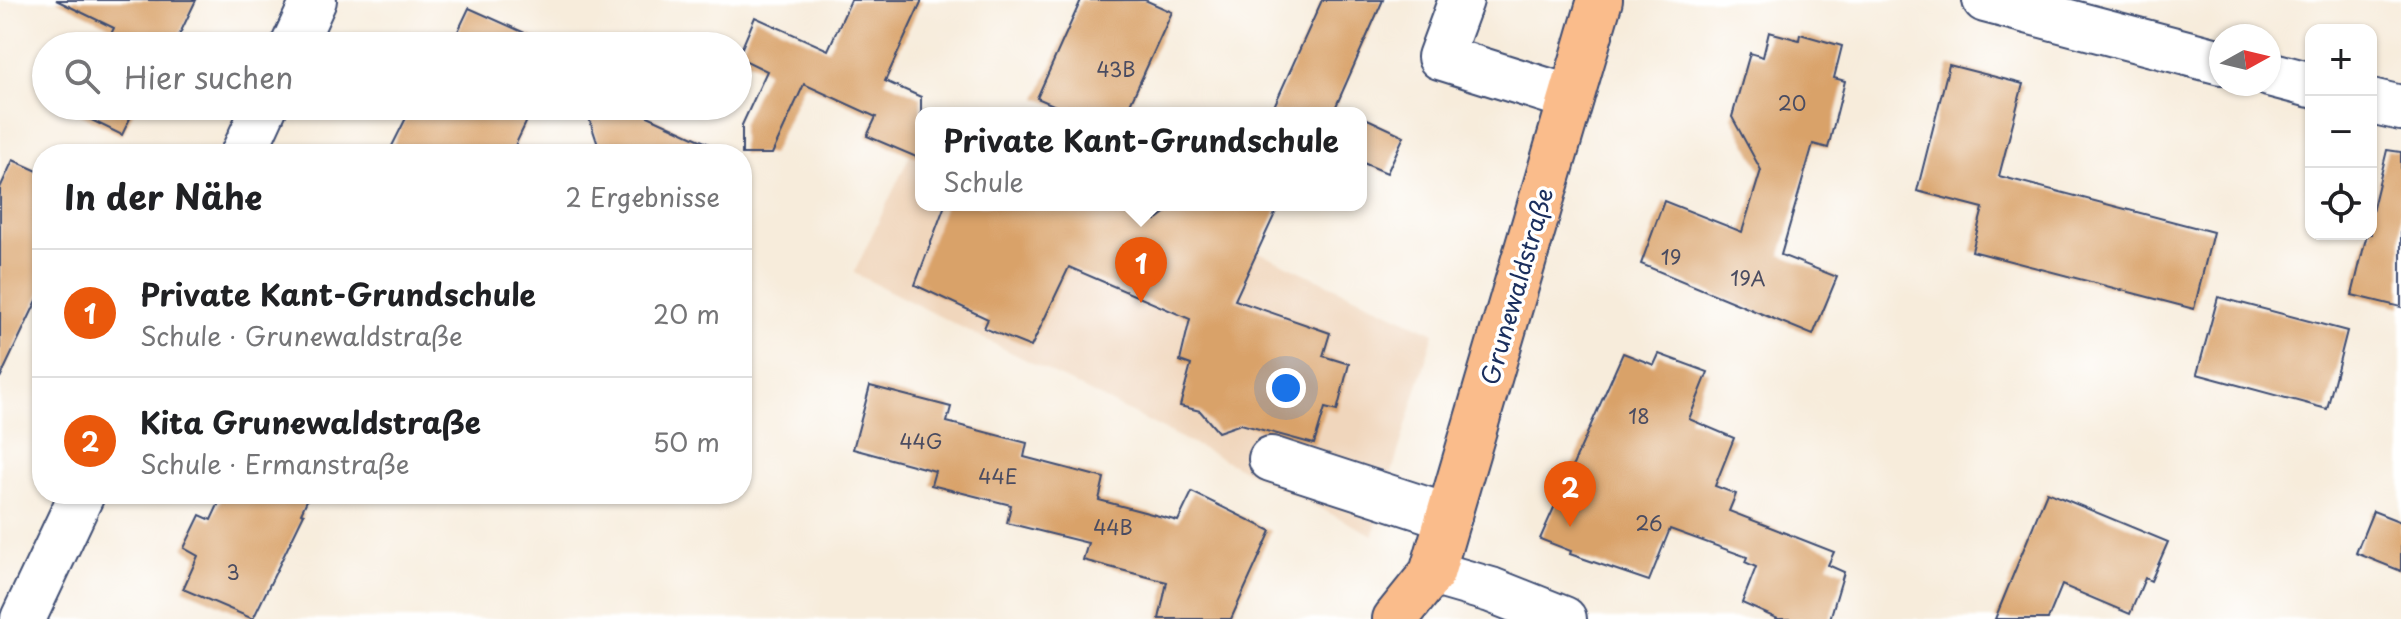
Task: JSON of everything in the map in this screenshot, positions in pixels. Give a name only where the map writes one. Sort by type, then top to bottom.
[{"type":"main road","name":"Grunewaldstraße","points":[[1395,619],[1432,573],[1600,0]]},
{"type":"main road","name":"Grunewaldstraße","points":[[1432,573],[1438,619]]},
{"type":"street","points":[[299,32],[314,0]]},
{"type":"street","points":[[1461,0],[1440,57],[1571,98]]},
{"type":"street","points":[[1985,0],[2209,59]]},
{"type":"street","points":[[2281,77],[2305,83]]},
{"type":"street","points":[[2377,102],[2401,108]]},
{"type":"street","points":[[248,144],[259,120]]},
{"type":"street","points":[[1271,459],[1449,517]]},
{"type":"street","points":[[23,619],[77,504]]},
{"type":"street","points":[[1432,573],[1491,590],[1564,619]]},
{"type":"shaded area","points":[[915,145],[915,211],[1170,211],[1434,333],[1373,535],[854,273]]},
{"type":"building","points":[[56,0],[196,0],[181,32],[112,32],[114,28]]},
{"type":"building","points":[[851,0],[922,0],[885,81],[921,97],[921,107],[915,107],[915,156],[867,136],[876,117],[804,84],[772,154],[752,154],[752,144],[742,144],[742,125],[744,120],[752,120],[752,103],[767,71],[752,64],[752,32],[749,32],[755,17],[828,50]]},
{"type":"building","points":[[1081,0],[1145,0],[1172,12],[1129,107],[1058,107],[1037,98]]},
{"type":"building","points":[[1322,0],[1383,0],[1336,107],[1274,107]]},
{"type":"building","points":[[469,8],[522,32],[458,32]]},
{"type":"building","points":[[1769,32],[1799,40],[1800,34],[1842,46],[1834,78],[1845,81],[1828,148],[1813,144],[1781,255],[1837,277],[1813,335],[1641,264],[1664,201],[1742,232],[1761,170],[1732,117],[1750,53],[1763,57]]},
{"type":"building","points":[[1949,65],[2023,84],[1999,176],[2213,232],[2194,309],[1972,251],[1983,208],[1917,191]]},
{"type":"building","points":[[1367,119],[1404,136],[1387,173],[1367,165]]},
{"type":"building","points":[[91,120],[129,120],[122,135]]},
{"type":"building","points":[[405,120],[527,120],[516,144],[393,144]]},
{"type":"building","points":[[590,120],[657,120],[709,144],[598,144]]},
{"type":"building","points":[[2387,150],[2401,152],[2401,307],[2352,295],[2366,240],[2377,240],[2377,191]]},
{"type":"building","points":[[13,160],[32,169],[32,311],[0,378],[0,188]]},
{"type":"building","points":[[943,211],[1137,211],[1156,220],[1168,211],[1276,211],[1235,300],[1330,333],[1323,356],[1349,364],[1337,411],[1325,408],[1314,444],[1241,424],[1218,432],[1200,411],[1180,406],[1191,365],[1180,361],[1190,319],[1069,267],[1031,347],[984,328],[988,319],[915,285]]},
{"type":"building","points":[[2218,297],[2347,331],[2327,409],[2197,374]]},
{"type":"building","points":[[1623,353],[1654,365],[1659,354],[1708,372],[1689,419],[1734,438],[1715,486],[1736,494],[1729,511],[1834,552],[1828,565],[1844,572],[1830,619],[1778,619],[1742,603],[1756,567],[1745,562],[1747,557],[1670,529],[1649,581],[1570,554],[1571,551],[1540,539]]},
{"type":"building","points":[[870,386],[951,407],[947,422],[1027,443],[1024,457],[1104,478],[1099,500],[1178,521],[1192,492],[1271,531],[1231,619],[1159,619],[1167,582],[1083,560],[1088,543],[1007,523],[1011,505],[931,485],[935,471],[853,449]]},
{"type":"building","points":[[2047,492],[2168,542],[2151,581],[2145,578],[2130,614],[2062,585],[2048,619],[1995,619]]},
{"type":"building","points":[[218,504],[305,504],[301,513],[304,514],[253,619],[183,589],[198,556],[184,548],[200,515],[211,520]]},
{"type":"building","points":[[2373,511],[2401,522],[2401,571],[2356,553]]},
{"type":"place","name":"Private Kant-Grundschule","points":[[1141,303]]},
{"type":"place","name":"Kita Grunewaldstraße","points":[[1570,527]]}]
